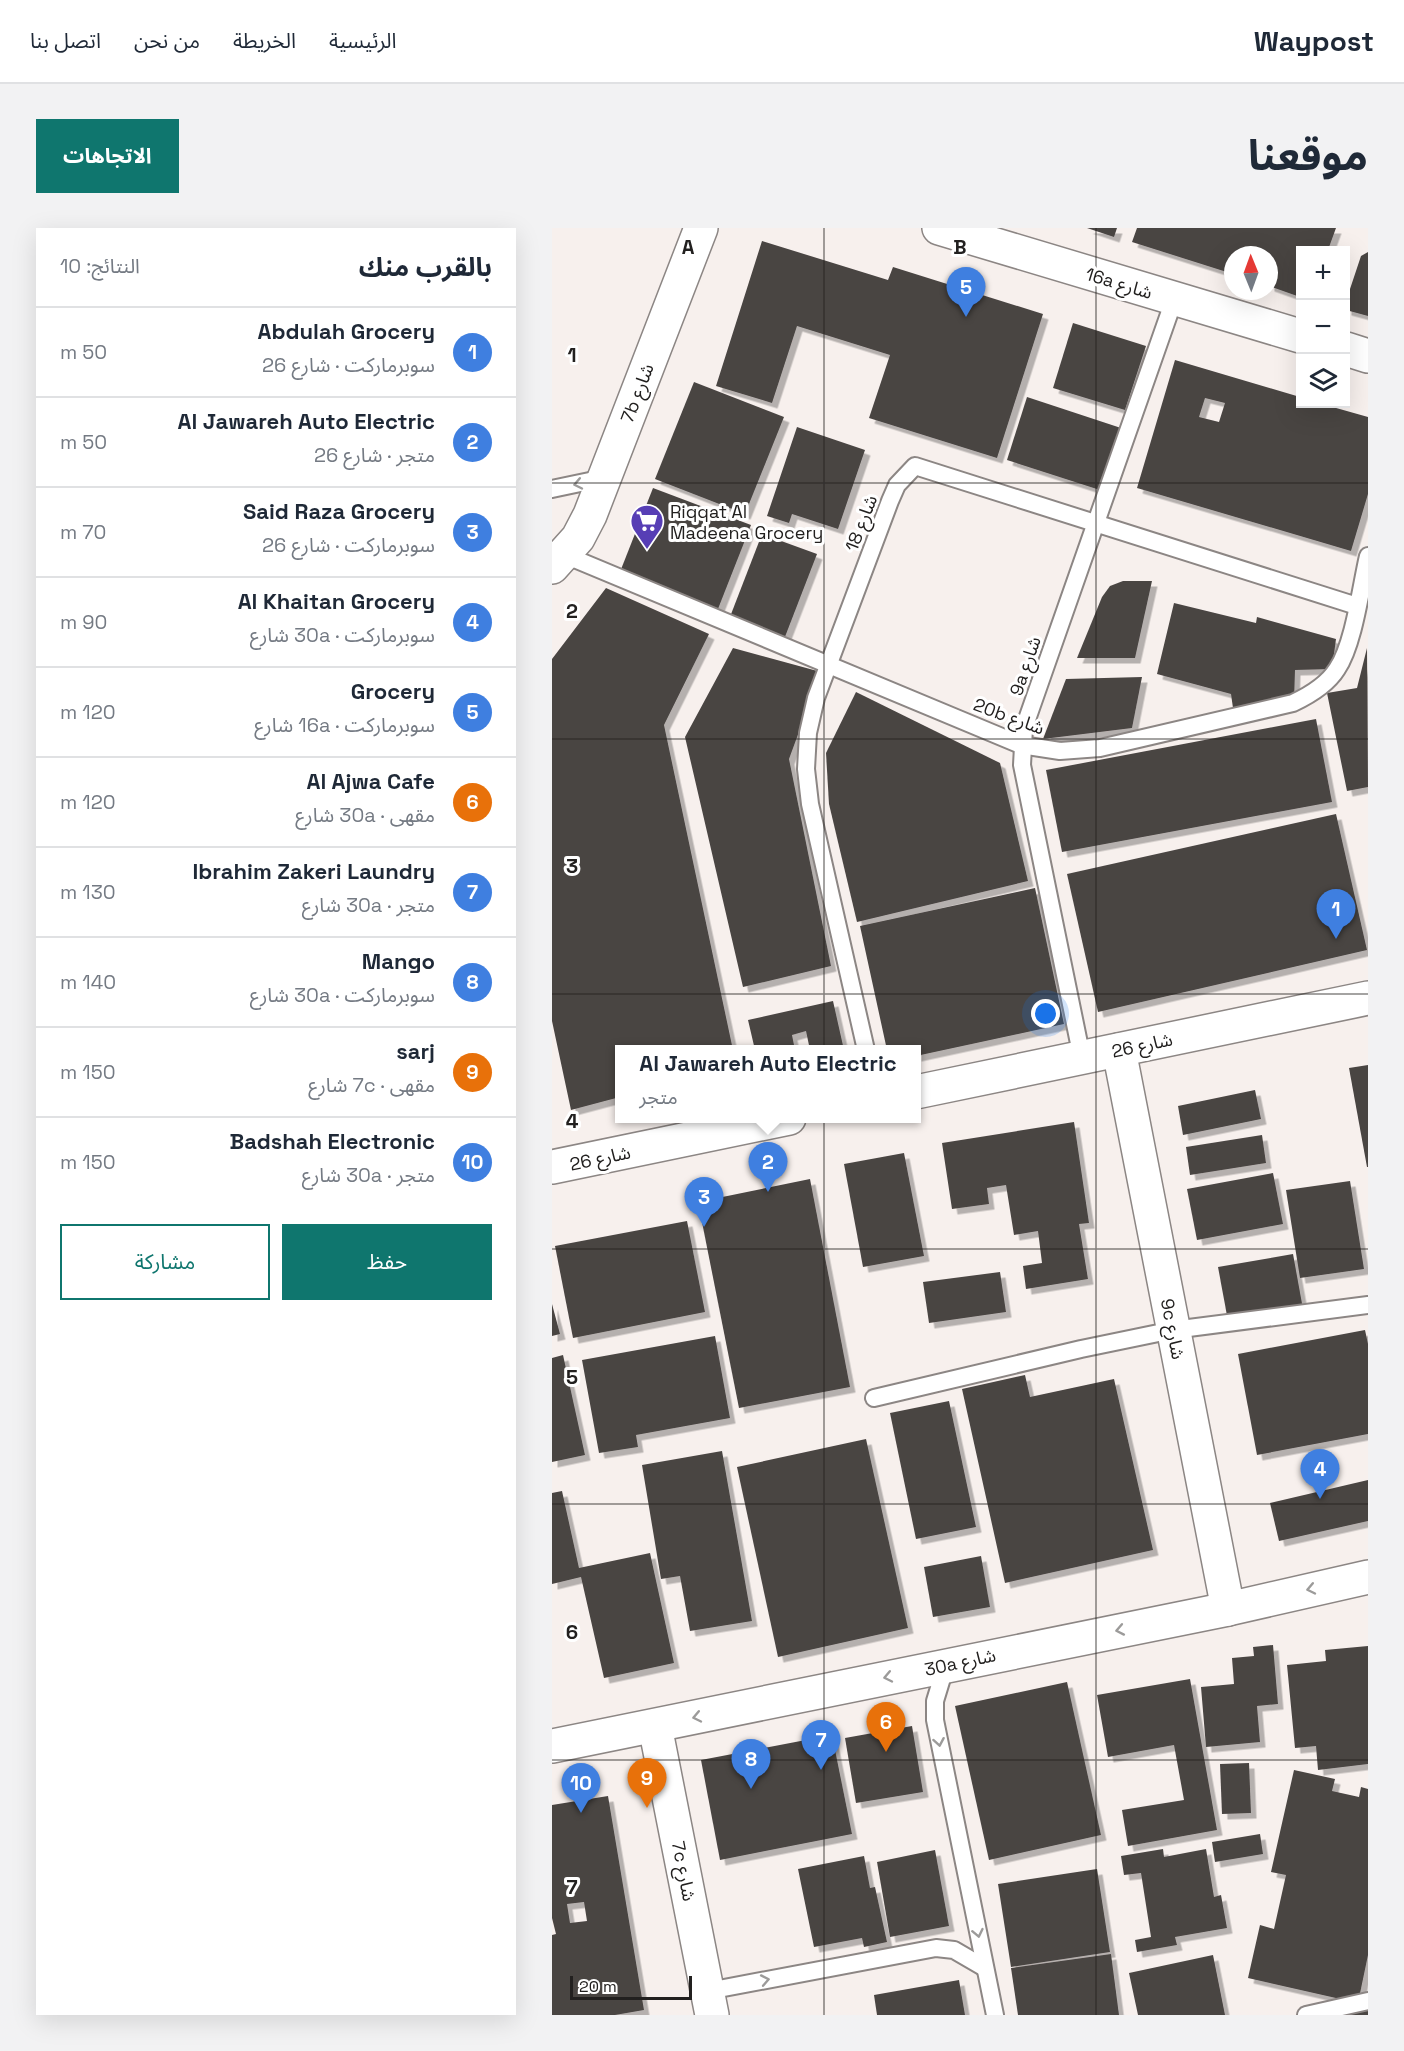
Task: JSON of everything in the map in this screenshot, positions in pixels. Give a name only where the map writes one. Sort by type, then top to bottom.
[{"type":"street","name":"7b شارع","points":[[559,561],[590,515],[701,228]]},
{"type":"street","name":"16a شارع","points":[[939,228],[1296,335]]},
{"type":"street","points":[[1350,350],[1368,356]]},
{"type":"street","name":"شارع 26","points":[[921,1091],[1368,998]]},
{"type":"street","name":"9c شارع","points":[[1119,1050],[1228,1609]]},
{"type":"street","name":"شارع 26","points":[[552,1167],[769,1123]]},
{"type":"street","name":"30a شارع","points":[[552,1746],[1228,1609],[1368,1577]]},
{"type":"street","name":"7c شارع","points":[[655,1726],[710,2003]]},
{"type":"lane","name":"9a شارع","points":[[1082,1058],[1022,765],[1021,745],[1024,728],[1174,300]]},
{"type":"lane","name":"شارع 18","points":[[865,1045],[810,804],[806,769],[808,734],[816,698],[890,501],[897,485],[915,466],[1357,606]]},
{"type":"lane","points":[[552,489],[604,478]]},
{"type":"lane","name":"20b شارع","points":[[559,561],[829,665],[1021,745],[1060,751],[1100,748],[1293,703],[1311,694],[1338,668],[1346,651],[1368,556]]},
{"type":"lane","points":[[874,1398],[1081,1349],[1173,1330],[1368,1305]]},
{"type":"lane","points":[[946,1665],[935,1701],[936,1720],[995,2015]]},
{"type":"lane","points":[[710,2003],[936,1948],[954,1950],[985,1968]]},
{"type":"lane","points":[[1306,2015],[1368,2001]]},
{"type":"building","points":[[1087,228],[1117,228],[1114,237]]},
{"type":"building","points":[[1137,228],[1336,228],[1329,246],[1296,246],[1296,296],[1278,289],[1278,246],[1224,246],[1224,271],[1132,242]]},
{"type":"building","points":[[762,241],[888,280],[893,267],[1043,314],[997,458],[869,418],[890,355],[797,326],[772,403],[716,386]]},
{"type":"building","points":[[1368,252],[1368,316],[1350,311],[1350,289],[1361,256]]},
{"type":"building","points":[[1073,323],[1146,346],[1125,410],[1053,388]]},
{"type":"building","points":[[1175,360],[1296,396],[1296,408],[1336,408],[1368,417],[1368,494],[1351,551],[1137,488]],"holes":[[[1205,398],[1225,403],[1219,422],[1199,417]]]},
{"type":"building","points":[[694,382],[784,417],[745,514],[655,479]]},
{"type":"building","points":[[1027,397],[1124,429],[1103,491],[1007,460]]},
{"type":"building","points":[[797,427],[865,450],[838,529],[792,514],[789,523],[767,516]]},
{"type":"building","points":[[653,488],[751,525],[716,614],[618,577]]},
{"type":"building","points":[[762,534],[817,554],[783,642],[728,622]]},
{"type":"building","points":[[1123,581],[1152,581],[1135,658],[1077,658],[1102,597],[1110,586]]},
{"type":"building","points":[[606,588],[709,634],[664,725],[732,1045],[615,1045],[615,1098],[571,1110],[552,1021],[552,659]]},
{"type":"building","points":[[1174,603],[1256,623],[1257,617],[1336,639],[1332,669],[1295,670],[1294,702],[1234,715],[1231,694],[1157,674]]},
{"type":"building","points":[[733,648],[821,672],[789,759],[831,966],[743,987],[685,737]]},
{"type":"building","points":[[1367,648],[1368,787],[1347,791],[1327,693],[1357,688]]},
{"type":"building","points":[[1142,677],[1132,728],[1043,739],[1066,679]]},
{"type":"building","points":[[856,692],[1000,763],[1028,881],[857,922],[829,804],[826,753]]},
{"type":"building","points":[[1316,719],[1332,802],[1062,852],[1046,770]]},
{"type":"building","points":[[1336,814],[1367,950],[1098,1012],[1067,874]]},
{"type":"building","points":[[1035,888],[1064,1024],[921,1055],[921,1045],[886,1045],[860,926]]},
{"type":"building","points":[[833,1001],[843,1045],[809,1045],[806,1031],[792,1035],[794,1045],[754,1045],[748,1020]]},
{"type":"building","points":[[1368,1065],[1368,1167],[1367,1167],[1349,1068]]},
{"type":"building","points":[[1255,1090],[1261,1119],[1183,1135],[1178,1106]]},
{"type":"building","points":[[1074,1122],[1089,1223],[1079,1224],[1088,1279],[1026,1289],[1023,1266],[1042,1263],[1038,1231],[1014,1235],[1006,1185],[987,1188],[989,1204],[952,1209],[942,1143]]},
{"type":"building","points":[[1262,1135],[1266,1163],[1190,1175],[1186,1147]]},
{"type":"building","points":[[904,1153],[924,1256],[863,1267],[844,1164]]},
{"type":"building","points":[[1273,1173],[1283,1224],[1197,1240],[1187,1189]]},
{"type":"building","points":[[810,1179],[850,1387],[739,1408],[698,1202]]},
{"type":"building","points":[[1350,1181],[1364,1269],[1300,1278],[1286,1190]]},
{"type":"building","points":[[687,1221],[705,1312],[573,1338],[555,1246]]},
{"type":"building","points":[[1293,1254],[1303,1309],[1228,1321],[1218,1267]]},
{"type":"building","points":[[1000,1272],[1006,1312],[929,1323],[923,1282]]},
{"type":"building","points":[[552,1304],[560,1334],[552,1336]]},
{"type":"building","points":[[1365,1330],[1368,1344],[1368,1434],[1257,1455],[1238,1354]]},
{"type":"building","points":[[715,1336],[730,1418],[636,1435],[638,1447],[599,1453],[582,1360]]},
{"type":"building","points":[[563,1355],[585,1455],[552,1462],[552,1358]]},
{"type":"building","points":[[1025,1375],[1030,1397],[1114,1379],[1153,1550],[1005,1583],[962,1389]]},
{"type":"building","points":[[949,1401],[976,1527],[916,1539],[890,1413]]},
{"type":"building","points":[[866,1439],[908,1628],[778,1657],[737,1467]]},
{"type":"building","points":[[722,1451],[752,1621],[690,1631],[680,1576],[661,1579],[642,1465]]},
{"type":"building","points":[[1368,1480],[1368,1521],[1279,1541],[1270,1503]]},
{"type":"building","points":[[562,1491],[579,1568],[650,1553],[674,1663],[604,1678],[581,1577],[552,1584],[552,1493]]},
{"type":"building","points":[[981,1556],[990,1607],[933,1617],[924,1567]]},
{"type":"building","points":[[1273,1645],[1278,1704],[1257,1706],[1260,1742],[1206,1747],[1201,1687],[1234,1684],[1232,1658],[1254,1656],[1253,1647]]},
{"type":"building","points":[[1368,1646],[1368,1764],[1318,1770],[1316,1746],[1295,1748],[1287,1665],[1326,1661],[1325,1650]]},
{"type":"building","points":[[1190,1679],[1217,1830],[1128,1846],[1122,1810],[1184,1800],[1174,1745],[1108,1757],[1097,1695]]},
{"type":"building","points":[[1067,1682],[1101,1835],[989,1860],[955,1706]]},
{"type":"building","points":[[912,1726],[923,1792],[856,1803],[845,1738]]},
{"type":"building","points":[[832,1735],[852,1834],[720,1860],[701,1760]]},
{"type":"building","points":[[1249,1763],[1251,1813],[1222,1814],[1220,1764]]},
{"type":"building","points":[[1294,1770],[1335,1779],[1332,1791],[1359,1797],[1361,1787],[1368,1789],[1368,1955],[1358,2003],[1248,1978],[1260,1925],[1274,1929],[1286,1875],[1271,1872]]},
{"type":"building","points":[[608,1796],[644,2010],[615,2015],[552,2015],[552,1935],[556,1934],[552,1918],[552,1805]],"holes":[[[584,1902],[587,1921],[570,1923],[567,1904]]]},
{"type":"building","points":[[1260,1834],[1263,1854],[1215,1862],[1212,1842]]},
{"type":"building","points":[[1163,1849],[1164,1857],[1206,1849],[1214,1897],[1221,1895],[1227,1928],[1175,1937],[1177,1945],[1137,1952],[1135,1940],[1151,1937],[1141,1873],[1124,1875],[1121,1856]]},
{"type":"building","points":[[935,1850],[949,1926],[890,1937],[877,1862]]},
{"type":"building","points":[[864,1856],[870,1888],[875,1887],[887,1942],[864,1947],[862,1938],[814,1947],[798,1869]]},
{"type":"building","points":[[1097,1869],[1110,1952],[1011,1967],[998,1884]]},
{"type":"building","points":[[1111,1954],[1119,2015],[1018,2015],[1011,1968]]},
{"type":"building","points":[[1213,1955],[1225,2015],[1138,2015],[1129,1973]]},
{"type":"building","points":[[959,1980],[965,2015],[877,2015],[874,1995]]},
{"type":"building","points":[[1368,2010],[1368,2015],[1348,2015],[1348,2014]]},
{"type":"place","name":"Grocery","points":[[966,317]]},
{"type":"place","name":"Riqqat Al Madeena Grocery","points":[[647,550]]},
{"type":"place","name":"Abdulah Grocery","points":[[1336,939]]},
{"type":"place","name":"Al Jawareh Auto Electric","points":[[768,1192]]},
{"type":"place","name":"Said Raza Grocery","points":[[704,1227]]},
{"type":"place","name":"Al Khaitan Grocery","points":[[1320,1499]]},
{"type":"place","name":"Al Ajwa Cafe","points":[[886,1752]]},
{"type":"place","name":"Ibrahim Zakeri Laundry","points":[[821,1770]]},
{"type":"place","name":"Mango","points":[[751,1789]]},
{"type":"place","name":"sarj","points":[[647,1808]]},
{"type":"place","name":"Badshah Electronic","points":[[581,1813]]}]
